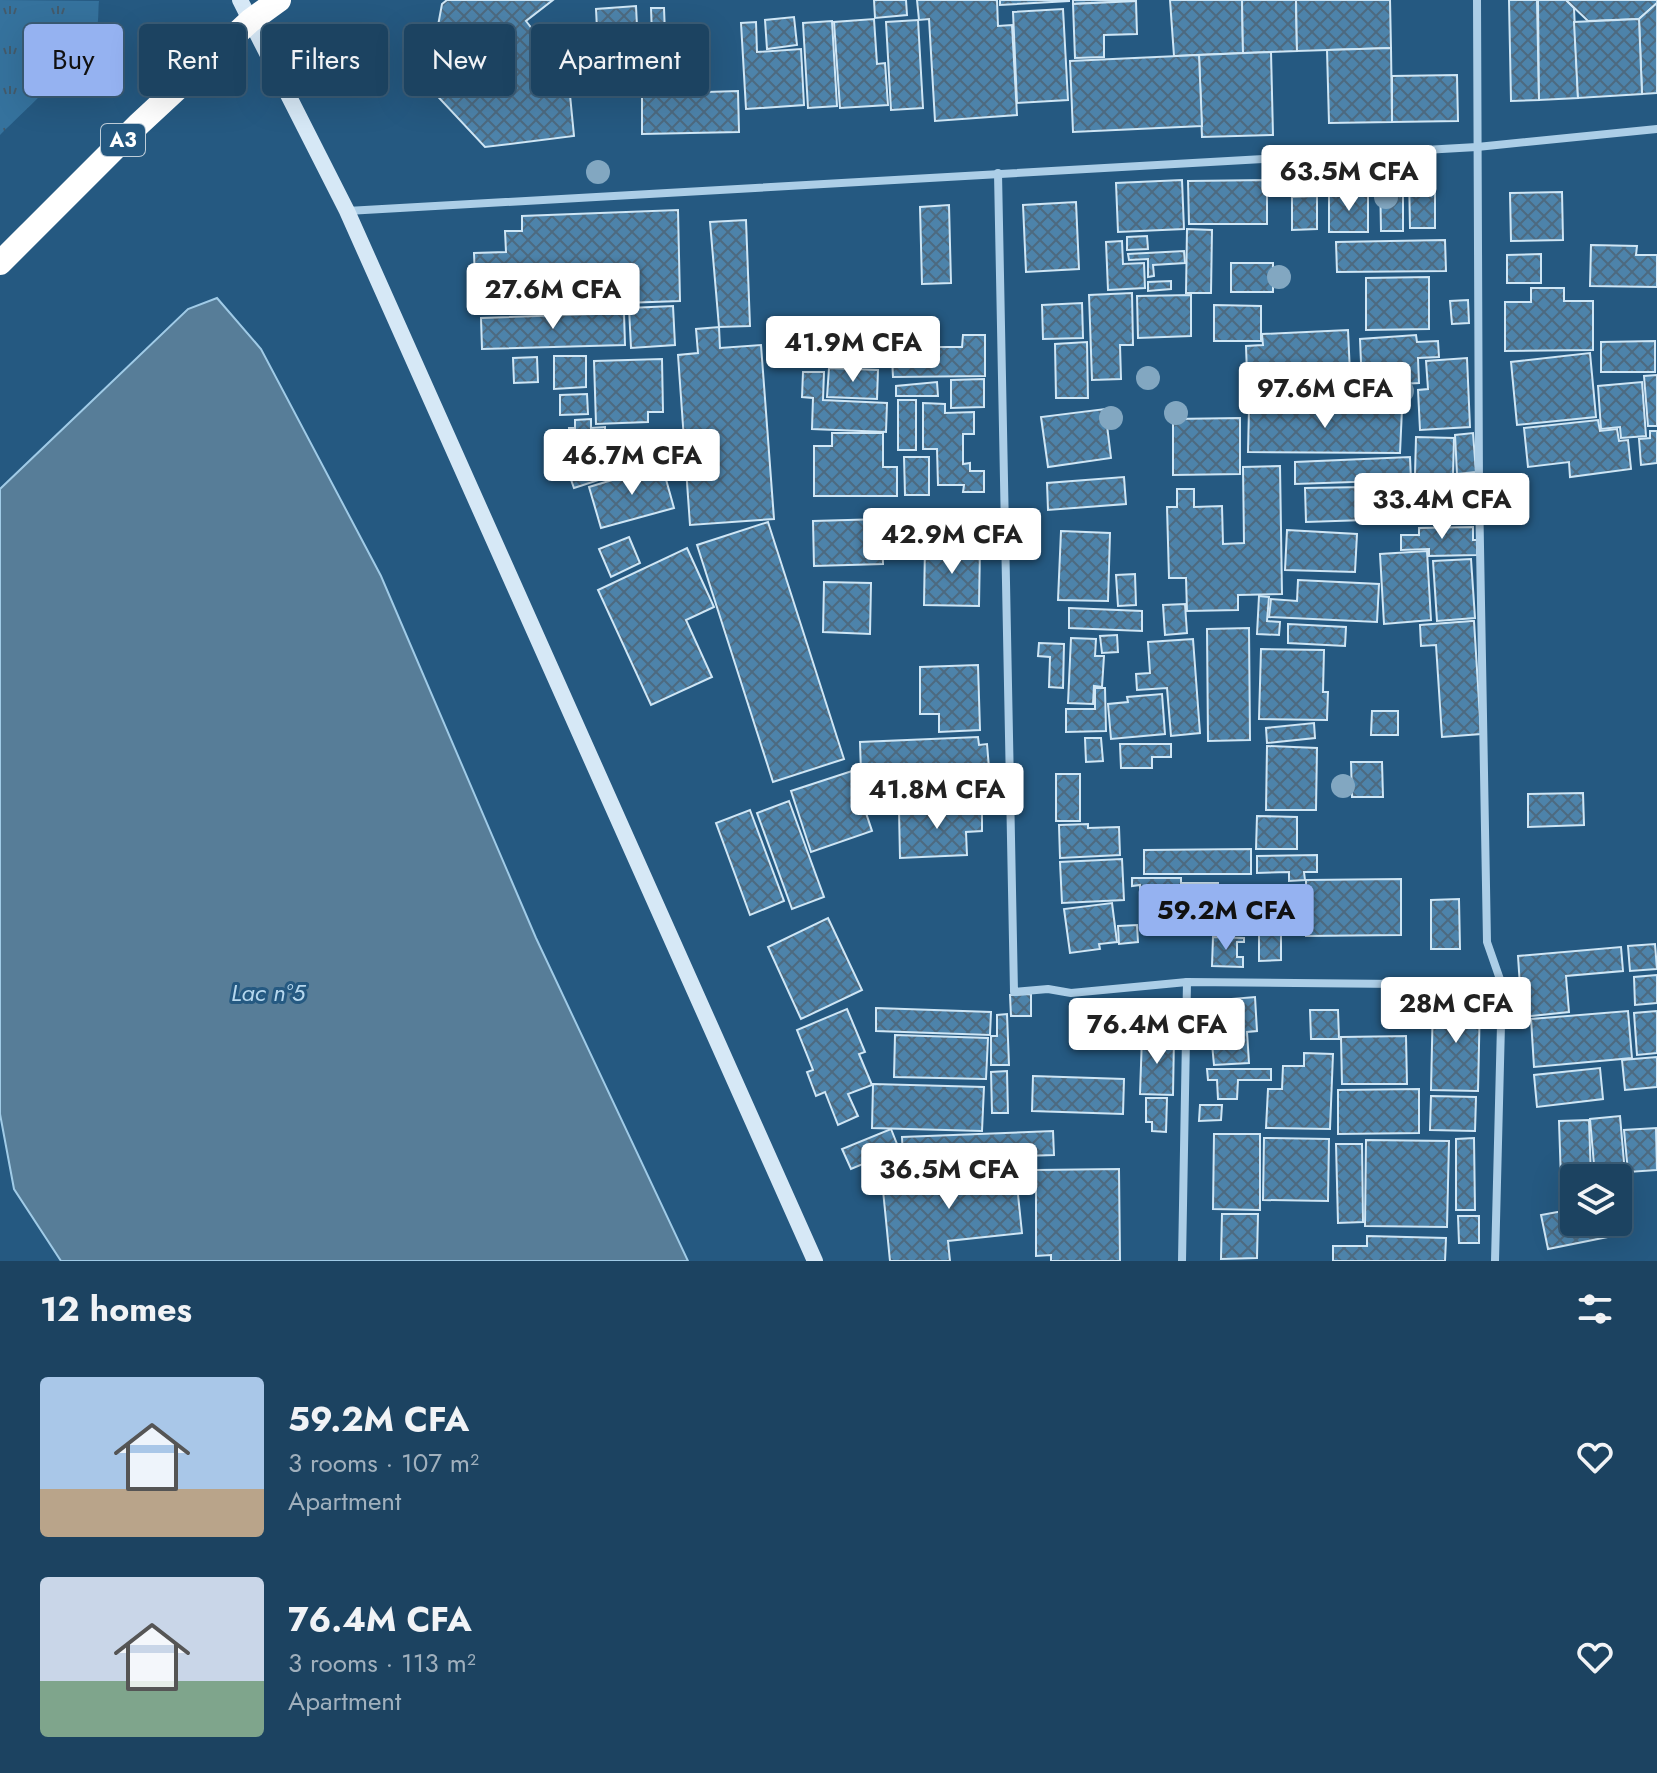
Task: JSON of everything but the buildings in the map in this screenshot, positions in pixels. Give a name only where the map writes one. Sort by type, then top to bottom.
[{"type":"highway","name":"A3","points":[[0,263],[139,124],[245,11],[279,0]]},
{"type":"street","points":[[1477,0],[1479,475],[1487,942],[1502,985],[1495,1261]]},
{"type":"street","points":[[245,11],[347,211],[815,1261]]},
{"type":"street","points":[[347,211],[1477,147],[1657,129]]},
{"type":"street","points":[[998,173],[1014,992],[1048,989],[1071,993],[1187,982],[1502,985]]},
{"type":"street","points":[[1182,1261],[1187,982]]},
{"type":"green space","points":[[0,0],[99,1],[97,24],[24,24],[24,96],[40,96],[0,135]]},
{"type":"water","name":"Lac n°5","points":[[217,298],[261,349],[381,576],[536,938],[688,1261],[61,1261],[14,1189],[0,1114],[0,489],[188,309]]}]
